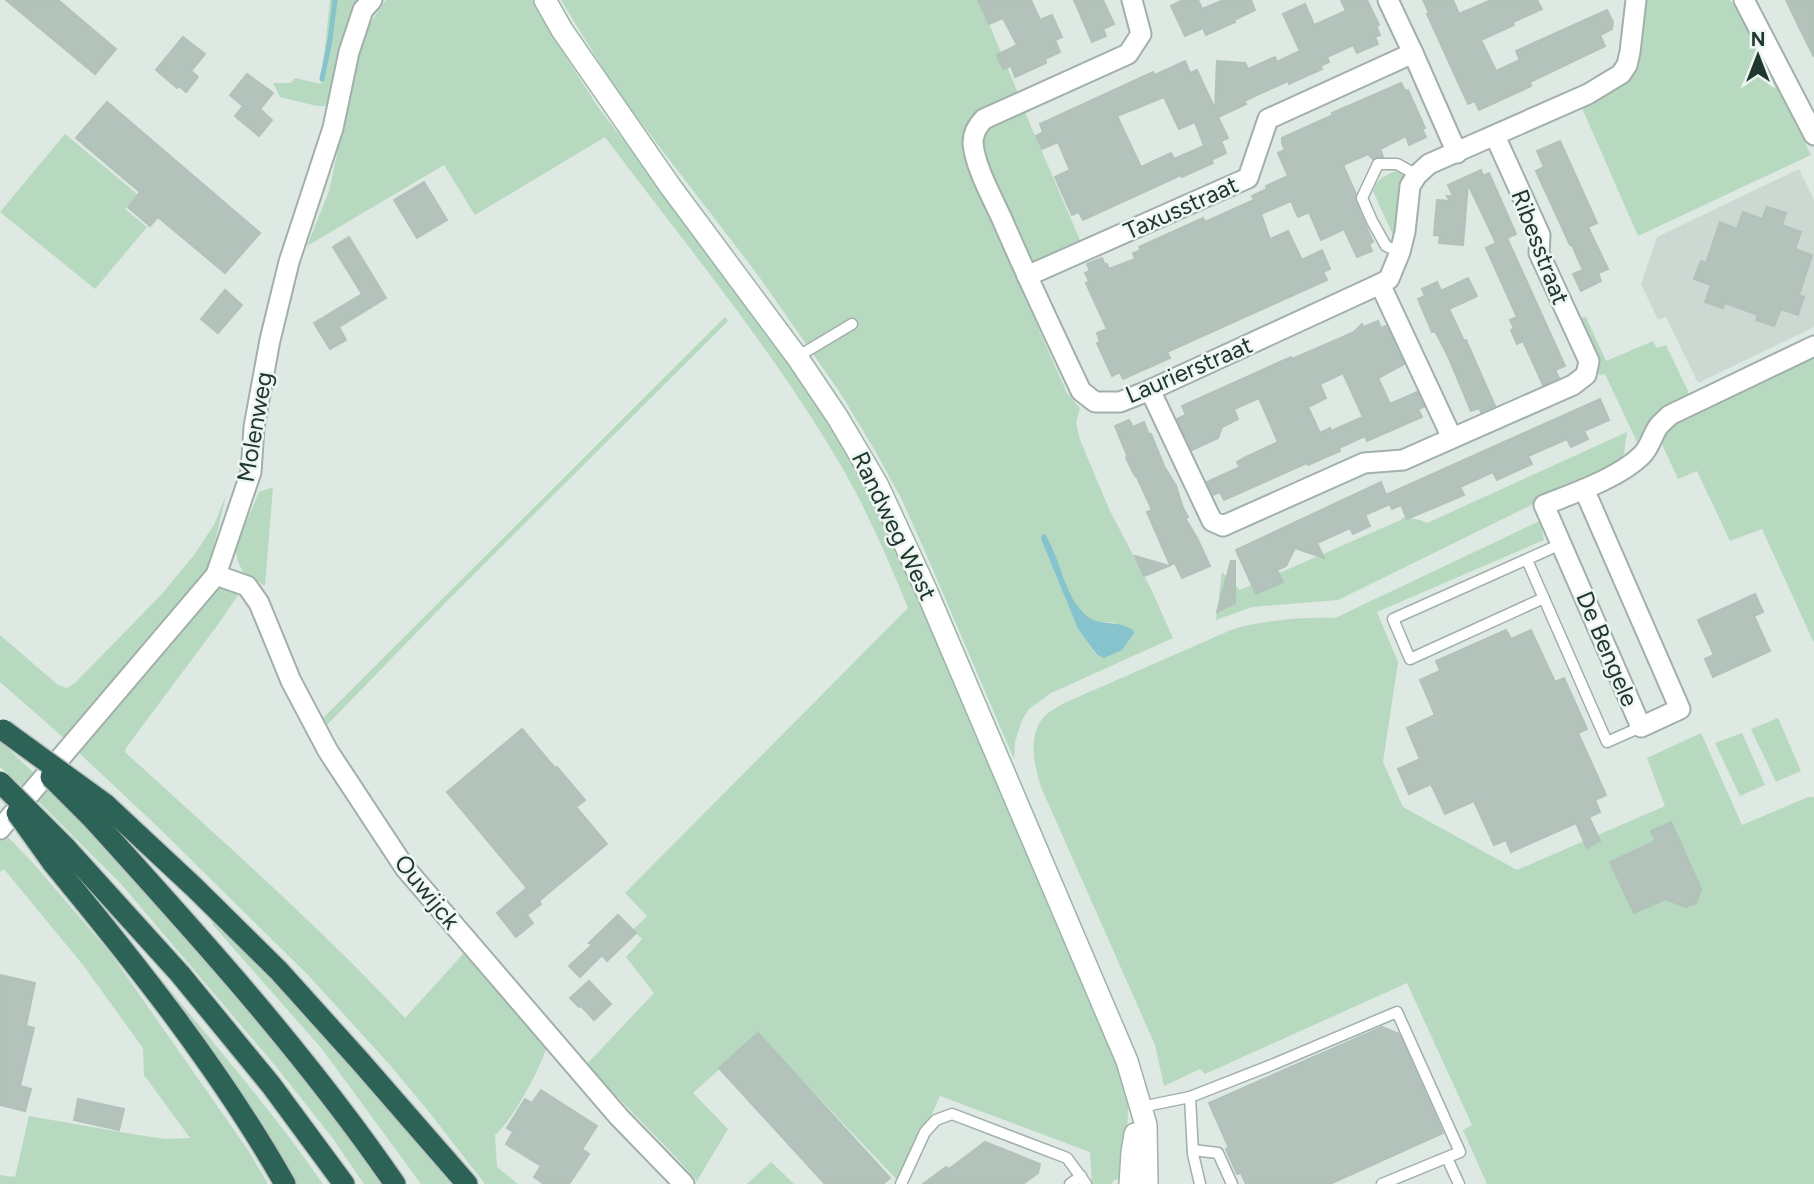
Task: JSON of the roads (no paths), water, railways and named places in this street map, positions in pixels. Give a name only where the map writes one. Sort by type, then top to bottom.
[{"type":"highway","points":[[1,728],[98,811],[195,888],[279,971],[467,1184]]},
{"type":"highway","points":[[0,782],[59,855],[116,939],[174,1016],[242,1115],[285,1184]]},
{"type":"highway","points":[[0,789],[59,855],[180,974],[271,1085],[344,1184]]},
{"type":"highway","points":[[98,811],[311,1072],[395,1184]]},
{"type":"street","name":"Molenweg","points":[[0,829],[216,575],[251,472],[254,427],[289,262],[333,128],[349,52],[363,10],[372,0]]},
{"type":"street","name":"Randweg West","points":[[545,0],[562,30],[670,186],[797,357],[838,418],[877,484],[928,592],[1127,1061],[1146,1125],[1147,1184]]},
{"type":"street","name":"Laurierstraat","points":[[1132,0],[1141,34],[1128,54],[984,119],[976,127],[973,145],[982,174],[1081,391],[1095,402],[1120,402],[1380,284]]},
{"type":"street","points":[[1388,0],[1457,153]]},
{"type":"street","points":[[1452,438],[1380,284],[1388,279],[1399,252],[1405,232],[1410,186],[1429,164],[1588,94],[1621,74],[1627,65],[1630,52],[1636,0]]},
{"type":"street","points":[[1744,0],[1814,135]]},
{"type":"street","name":"Taxusstraat","points":[[1027,276],[1248,178],[1268,119],[1413,53]]},
{"type":"street","name":"Ribesstraat","points":[[1150,390],[1212,521],[1223,526],[1364,463],[1402,460],[1573,385],[1586,374],[1589,361],[1539,254],[1540,235],[1495,136]]},
{"type":"street","name":"De Bengele","points":[[1584,489],[1679,709],[1641,727],[1544,505],[1626,468],[1649,447],[1659,426],[1670,415],[1814,346]]},
{"type":"street","name":"Ouwijck","points":[[216,575],[247,586],[260,603],[291,681],[328,751],[405,869],[619,1117],[684,1184]]},
{"type":"street","name":"Randweg West","points":[[1130,1184],[1140,1108]]},
{"type":"lane","points":[[1399,252],[1385,246],[1362,198],[1378,164],[1397,164],[1417,175]]},
{"type":"lane","points":[[797,357],[852,324]]},
{"type":"lane","points":[[1544,598],[1410,659],[1393,619],[1561,544]]},
{"type":"lane","points":[[1527,560],[1607,742],[1641,727]]},
{"type":"lane","points":[[1140,1108],[1190,1097],[1396,1012],[1460,1152],[1382,1184]]},
{"type":"lane","points":[[1190,1097],[1193,1150],[1200,1184]]},
{"type":"lane","points":[[901,1184],[925,1132],[936,1119],[952,1114],[1067,1158],[1084,1180],[1070,1184]]},
{"type":"lane","points":[[1193,1150],[1218,1153],[1232,1184]]},
{"type":"lane","points":[[1447,1158],[1458,1184]]},
{"type":"water","points":[[1045,534],[1079,608],[1092,619],[1133,630],[1134,633],[1122,650],[1104,658],[1097,655],[1078,629],[1041,539]]},
{"type":"waterway","points":[[322,79],[335,0]]}]
